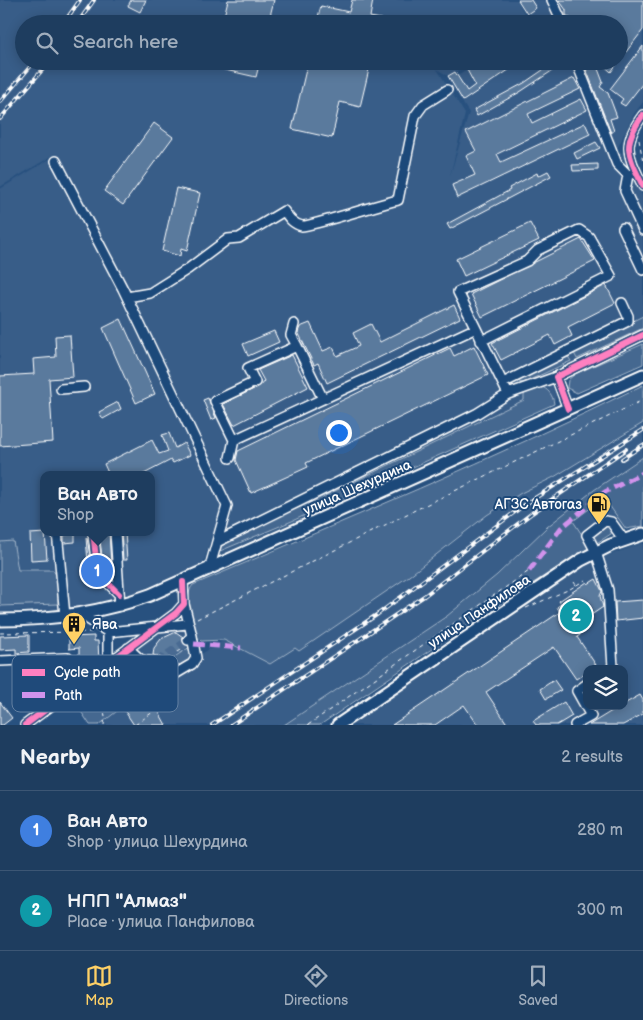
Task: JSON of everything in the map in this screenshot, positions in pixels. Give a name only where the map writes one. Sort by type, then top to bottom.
[{"type":"main road","name":"улица Шехурдина","points":[[0,620],[80,614],[119,600],[183,582],[643,375]]},
{"type":"main road","name":"улица Панфилова","points":[[338,725],[550,580],[596,552],[643,534]]},
{"type":"street","points":[[552,0],[559,15]]},
{"type":"street","points":[[579,70],[605,137],[618,164],[632,174],[643,186]]},
{"type":"street","points":[[127,296],[150,293],[188,269],[228,239],[239,238],[284,212],[292,222],[304,227],[372,205],[398,200],[415,116],[422,105],[447,90]]},
{"type":"street","points":[[643,115],[628,140],[632,174],[625,191],[643,230]]},
{"type":"street","points":[[56,161],[127,296],[227,506],[209,570]]},
{"type":"street","points":[[623,228],[643,270]]},
{"type":"street","points":[[481,341],[611,276],[589,236],[579,230],[538,250],[527,260],[458,292],[474,329],[508,394]]},
{"type":"street","points":[[503,383],[628,320],[622,302]]},
{"type":"street","points":[[294,324],[291,335],[323,399]]},
{"type":"street","points":[[234,440],[474,329]]},
{"type":"street","points":[[217,542],[476,414],[508,394],[556,377],[643,335]]},
{"type":"street","points":[[230,458],[234,440],[215,401],[255,382],[248,368],[297,346]]},
{"type":"street","points":[[556,377],[568,409]]},
{"type":"street","points":[[61,389],[84,387]]},
{"type":"street","points":[[613,665],[608,590],[596,552],[587,535],[605,521],[611,522],[624,540]]},
{"type":"street","points":[[57,536],[65,616]]},
{"type":"street","points":[[93,536],[97,567],[101,576],[119,600]]},
{"type":"street","points":[[115,536],[119,600]]},
{"type":"street","points":[[178,672],[192,664],[196,658],[187,624],[183,582]]},
{"type":"street","points":[[118,655],[184,604]]},
{"type":"street","points":[[80,614],[108,632],[187,624]]},
{"type":"street","points":[[108,632],[108,655]]},
{"type":"street","points":[[128,648],[136,655]]},
{"type":"street","points":[[583,687],[577,691],[583,702]]},
{"type":"street","points":[[575,725],[591,716],[588,710]]},
{"type":"street","points":[[25,725],[42,712]]},
{"type":"path","points":[[639,134],[638,146],[643,161]]},
{"type":"path","points":[[187,624],[476,480],[643,400]]},
{"type":"path","points":[[308,725],[529,571]]},
{"type":"path","points":[[570,590],[585,580]]},
{"type":"path","points":[[574,582],[578,586]]},
{"type":"path","points":[[0,633],[108,632]]},
{"type":"path","points":[[104,712],[104,725]]},
{"type":"path","points":[[135,725],[153,712]]},
{"type":"shaded area","points":[[0,0],[517,0],[525,15],[15,15],[15,70],[438,70],[465,114],[450,176],[469,113],[449,81],[467,70],[628,70],[628,15],[527,15],[518,0],[643,0],[643,102],[634,114],[617,149],[622,153],[643,197],[643,330],[548,374],[556,396],[554,405],[218,556],[231,501],[88,212],[55,154],[0,187]]},
{"type":"shaded area","points":[[439,70],[458,70],[448,76]]},
{"type":"shaded area","points":[[50,159],[222,504],[203,564],[129,595],[88,605],[57,610],[0,612],[0,189]]},
{"type":"shaded area","points":[[643,316],[643,328],[577,359],[573,351]]},
{"type":"shaded area","points":[[643,344],[643,364],[577,393],[567,388],[568,380],[575,374]]},
{"type":"shaded area","points":[[567,355],[571,361],[523,383],[519,382],[518,377]]},
{"type":"shaded area","points":[[643,385],[643,423],[554,477],[521,493],[487,515],[409,576],[299,651],[295,648],[270,664],[224,640],[201,641],[197,636],[191,622],[188,605],[188,597],[193,585],[476,463]]},
{"type":"shaded area","points":[[540,386],[550,393],[554,404],[292,521],[220,551],[223,539],[314,501],[524,400],[524,394]]},
{"type":"shaded area","points":[[643,423],[643,457],[519,553],[497,575],[447,616],[284,725],[99,725],[116,712],[178,712],[178,668],[224,640],[270,664],[448,546],[487,515],[521,493],[554,477]]},
{"type":"shaded area","points":[[643,457],[643,526],[626,529],[604,498],[573,521],[590,547],[470,623],[320,725],[284,725],[447,616],[497,575],[547,527],[594,490]]},
{"type":"shaded area","name":"АГЗС Автогаз","points":[[604,498],[626,529],[611,534],[590,547],[573,521]]},
{"type":"shaded area","points":[[607,523],[612,529],[611,534],[595,544],[590,533]]},
{"type":"shaded area","points":[[13,541],[18,570],[53,570],[58,578],[58,604],[0,606],[0,542]]},
{"type":"shaded area","points":[[643,543],[643,725],[346,725],[587,563]]},
{"type":"shaded area","points":[[178,616],[193,645],[178,655],[127,655],[125,653]]},
{"type":"shaded area","points":[[193,645],[192,661],[178,669],[178,655]]},
{"type":"shaded area","points":[[81,712],[116,712],[99,725],[90,725]]},
{"type":"building","points":[[131,0],[146,0],[140,12],[128,6]]},
{"type":"building","points":[[228,0],[274,0],[270,15],[224,15]]},
{"type":"building","points":[[352,0],[373,0],[370,15],[318,15],[321,6],[349,12]]},
{"type":"building","points":[[518,0],[531,0],[536,8],[527,14]]},
{"type":"building","points":[[559,0],[643,0],[643,30],[628,49],[628,15],[566,15],[566,10]]},
{"type":"building","points":[[643,46],[643,83],[625,106],[620,103],[623,99],[610,89],[625,70],[628,70],[628,66]]},
{"type":"building","points":[[225,70],[258,70],[256,77]]},
{"type":"building","points":[[306,70],[369,70],[360,107],[340,102],[332,138],[292,129]]},
{"type":"building","points":[[467,70],[509,70],[463,101],[448,76],[455,72],[467,91],[475,85]]},
{"type":"building","points":[[543,70],[553,70],[520,92],[477,116],[474,110],[524,83]]},
{"type":"building","points":[[586,70],[598,70],[603,82],[600,87],[608,93],[617,117],[610,119],[614,131],[611,133]]},
{"type":"building","points":[[574,78],[580,89],[528,114],[532,123],[581,99],[587,110],[497,154],[501,162],[585,123],[590,134],[457,198],[452,185],[475,175],[466,156],[476,151],[466,132]]},
{"type":"building","points":[[154,123],[173,137],[123,205],[104,191]]},
{"type":"building","points":[[596,142],[600,148],[577,159],[574,153]]},
{"type":"building","points":[[598,164],[598,170],[573,171],[572,165]]},
{"type":"building","points":[[548,171],[551,176],[450,229],[447,224],[537,173],[538,176]]},
{"type":"building","points":[[176,188],[200,193],[187,251],[181,249],[180,256],[162,251]]},
{"type":"building","points":[[530,223],[539,240],[464,276],[456,259]]},
{"type":"building","points":[[581,239],[595,261],[482,317],[471,294]]},
{"type":"building","points":[[606,285],[615,303],[568,327],[572,336],[555,345],[550,335],[501,360],[492,343]]},
{"type":"building","points":[[454,305],[460,318],[327,383],[318,363],[314,365],[298,332],[300,327],[310,323],[323,351],[333,347],[337,356],[359,346],[353,333],[371,324],[380,342]]},
{"type":"building","points":[[121,319],[155,394],[136,403],[103,328]]},
{"type":"building","points":[[274,331],[279,342],[248,356],[243,344]]},
{"type":"building","points":[[70,335],[73,377],[49,379],[53,442],[0,446],[0,376],[34,374],[33,359],[56,357],[55,336]]},
{"type":"building","points":[[474,346],[488,375],[306,463],[308,467],[251,493],[236,460],[238,451],[450,348],[454,356]]},
{"type":"building","points":[[292,355],[308,387],[234,425],[223,404],[260,386],[264,381],[258,370]]},
{"type":"building","points":[[208,398],[216,418],[211,420],[203,400]]},
{"type":"building","points":[[118,402],[121,409],[103,419],[99,412]]},
{"type":"building","points":[[169,433],[175,448],[184,443],[190,455],[173,463],[171,460],[150,471],[107,471],[104,464],[152,440],[159,454],[168,451],[162,435]]},
{"type":"building","points":[[40,533],[40,536],[45,536],[47,559],[31,560],[30,534]]},
{"type":"building","points":[[64,536],[75,536],[75,542],[64,543]]},
{"type":"building","points":[[99,536],[109,536],[111,565],[103,565]]},
{"type":"building","points":[[121,536],[125,536],[127,560],[123,560]]},
{"type":"building","points":[[86,538],[93,573],[89,574]]},
{"type":"building","points":[[596,579],[602,591],[600,596],[603,607],[578,624],[580,635],[577,637],[596,665],[583,665],[583,675],[576,679],[554,647],[486,692],[508,725],[478,725],[464,705],[435,725],[392,725],[560,612],[557,607],[561,604],[559,601],[587,582],[588,584]]},
{"type":"building","points":[[643,600],[643,618],[616,621],[615,602]]},
{"type":"building","points":[[176,632],[183,637],[182,642],[187,646],[174,655],[153,655],[154,648],[161,639]]},
{"type":"building","points":[[29,635],[29,652],[16,653],[16,649],[0,650],[0,636]]},
{"type":"building","points":[[94,636],[94,641],[98,641],[99,655],[79,655],[79,648],[69,649],[69,637]]},
{"type":"building","points":[[554,680],[561,690],[546,699],[540,689]]},
{"type":"building","points":[[640,695],[643,700],[643,714],[623,725],[589,725],[613,710],[628,710],[628,702]]},
{"type":"building","points":[[0,702],[12,718],[3,725],[0,725]]},
{"type":"building","points":[[564,702],[572,716],[557,725],[536,725],[533,721]]},
{"type":"building","points":[[125,712],[159,712],[166,725],[134,725]]},
{"type":"tunnel","points":[[167,655],[188,641]]},
{"type":"railway","points":[[69,15],[80,0]]},
{"type":"railway","points":[[83,15],[94,0]]},
{"type":"railway","points":[[0,102],[27,70]]},
{"type":"railway","points":[[0,119],[42,70]]},
{"type":"railway","points":[[212,725],[378,614],[527,503],[643,430]]},
{"type":"railway","points":[[622,459],[643,445]]},
{"type":"railway","points":[[231,725],[424,596],[532,513],[626,449]]},
{"type":"marked path","points":[[529,571],[561,528],[605,492],[643,473]]},
{"type":"marked path","points":[[194,644],[241,648]]},
{"type":"cycle path","points":[[643,115],[636,125],[629,142],[631,158],[643,186]]},
{"type":"cycle path","points":[[568,409],[556,377],[643,335]]},
{"type":"cycle path","points":[[93,536],[97,567],[101,576],[119,594]]},
{"type":"cycle path","points":[[119,655],[176,613],[184,604],[183,582]]},
{"type":"cycle path","points":[[25,725],[43,712]]},
{"type":"place","name":"АГЗС Автогаз","points":[[599,525]]},
{"type":"place","name":"Ван Авто","points":[[97,571]]},
{"type":"place","name":"НПП \"Алмаз\"","points":[[576,616]]},
{"type":"place","name":"Ява","points":[[74,645]]}]
